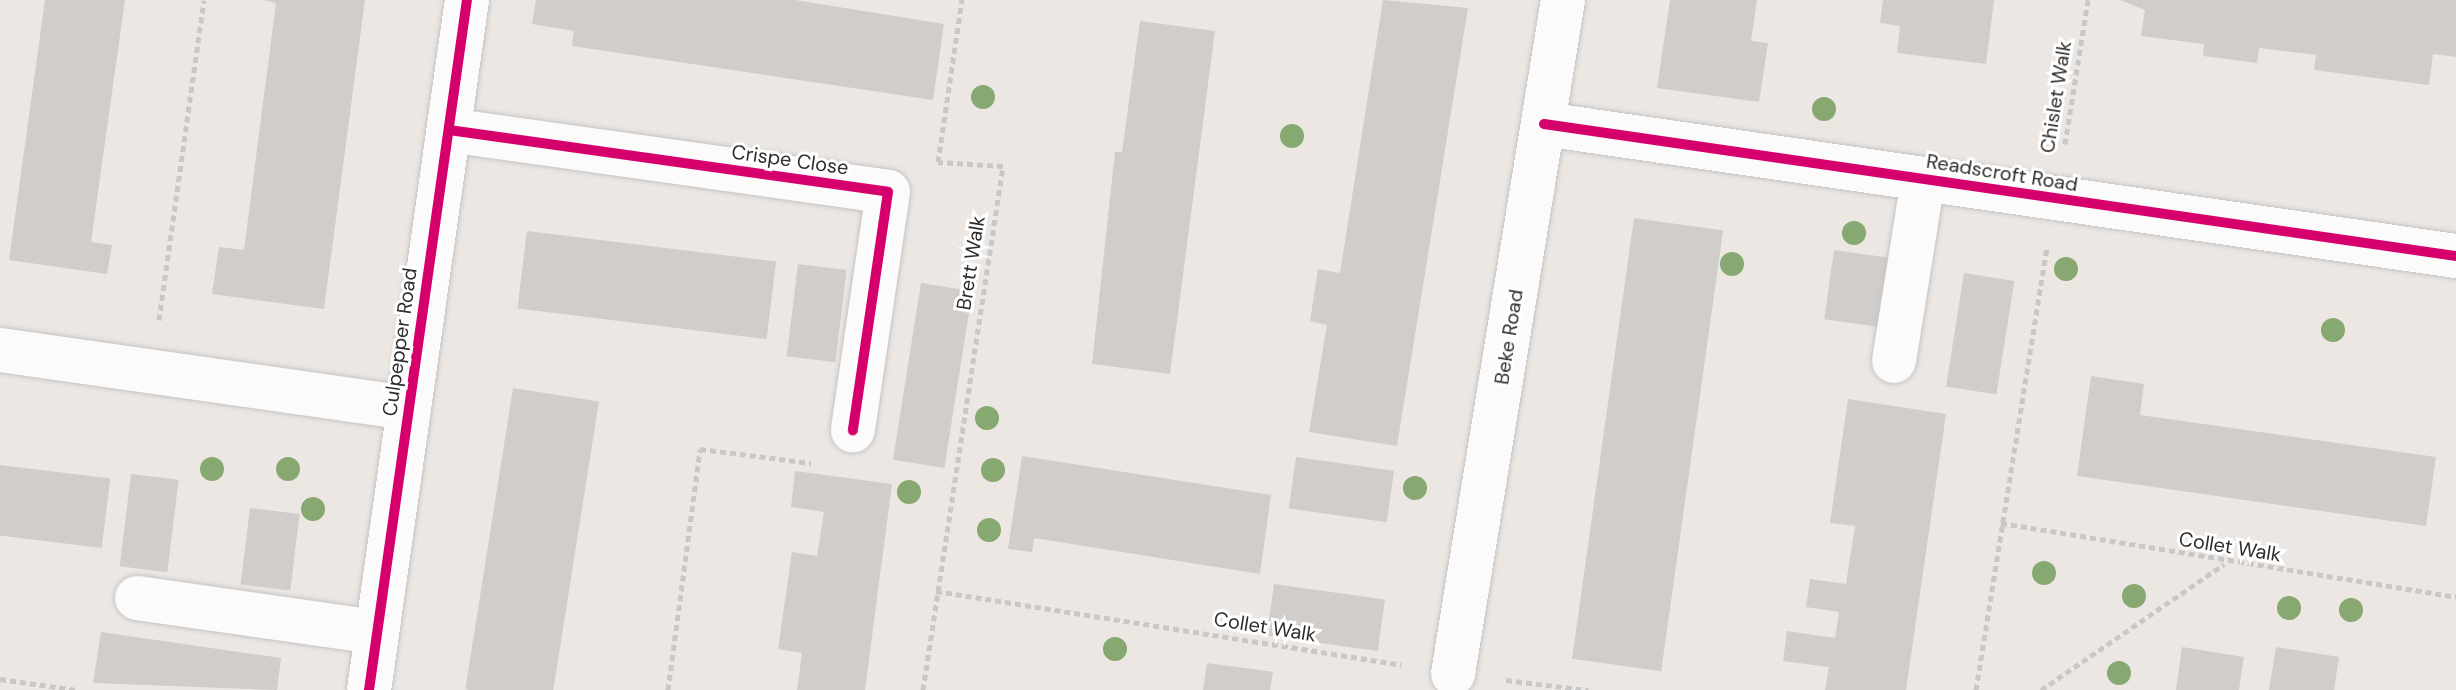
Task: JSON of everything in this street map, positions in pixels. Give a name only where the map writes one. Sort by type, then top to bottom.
[{"type":"street","name":"Culpepper Road","points":[[369,690],[467,0]]},
{"type":"street","name":"Beke Road","points":[[1453,674],[1563,0]]},
{"type":"street","name":"Readscroft Road","points":[[1544,124],[2456,256]]},
{"type":"street","name":"Crispe Close","points":[[449,130],[888,192],[853,430]]},
{"type":"street","points":[[1894,361],[1923,179]]},
{"type":"street","name":"Culpepper Road","points":[[0,350],[409,408]]},
{"type":"street","points":[[137,598],[375,632]]},
{"type":"path","points":[[152,371],[204,0]]},
{"type":"path","points":[[1976,690],[2056,199]]},
{"type":"path","points":[[668,690],[700,449],[849,468],[853,430]]},
{"type":"path","points":[[2041,690],[2225,564]]},
{"type":"path","points":[[923,690],[936,591]]},
{"type":"path","points":[[0,679],[76,690]]},
{"type":"building","points":[[45,0],[125,0],[91,242],[112,245],[107,274],[9,260]]},
{"type":"building","points":[[264,0],[365,0],[324,309],[212,294],[219,247],[244,250],[276,3]]},
{"type":"building","points":[[536,0],[795,0],[944,24],[933,100],[572,46],[574,31],[532,24]]},
{"type":"building","points":[[1383,0],[1468,8],[1397,446],[1309,432],[1327,325],[1310,321],[1318,269],[1340,273]]},
{"type":"building","points":[[1670,0],[1757,0],[1751,41],[1768,43],[1759,102],[1657,88]]},
{"type":"building","points":[[1883,0],[1994,0],[1986,64],[1897,53],[1900,26],[1880,23]]},
{"type":"building","points":[[2120,0],[2456,0],[2456,57],[2433,54],[2429,85],[2314,70],[2316,55],[2259,48],[2257,63],[2203,56],[2204,44],[2141,36],[2145,10]]},
{"type":"building","points":[[1140,21],[1215,31],[1170,374],[1092,364],[1115,152],[1122,152]]},
{"type":"building","points":[[1634,218],[1723,231],[1661,671],[1572,659]]},
{"type":"building","points":[[527,231],[776,262],[767,339],[517,308]]},
{"type":"building","points":[[1834,250],[1889,258],[1880,327],[1824,319]]},
{"type":"building","points":[[798,264],[847,270],[835,362],[787,356]]},
{"type":"building","points":[[1964,273],[2014,281],[1996,395],[1946,387]]},
{"type":"building","points":[[921,283],[972,291],[944,468],[893,460]]},
{"type":"building","points":[[2091,376],[2144,384],[2140,415],[2436,457],[2426,526],[2077,476]]},
{"type":"building","points":[[513,388],[599,402],[553,690],[465,689]]},
{"type":"building","points":[[1848,399],[1946,414],[1906,690],[1825,690],[1829,667],[1783,661],[1787,631],[1835,638],[1839,612],[1806,607],[1810,579],[1846,584],[1855,526],[1830,523]]},
{"type":"building","points":[[1022,456],[1271,495],[1260,574],[1034,538],[1032,552],[1008,549]]},
{"type":"building","points":[[1296,457],[1394,471],[1387,522],[1289,508]]},
{"type":"building","points":[[0,465],[110,479],[102,548],[0,536]]},
{"type":"building","points":[[795,471],[892,484],[865,690],[797,690],[802,653],[778,649],[792,552],[817,556],[824,512],[791,507]]},
{"type":"building","points":[[131,474],[179,480],[167,572],[120,566]]},
{"type":"building","points":[[250,508],[300,514],[290,591],[241,584]]},
{"type":"building","points":[[1274,584],[1385,600],[1378,651],[1267,635]]},
{"type":"building","points":[[101,632],[281,658],[277,690],[93,683]]},
{"type":"building","points":[[2182,647],[2244,657],[2239,690],[2176,690]]},
{"type":"building","points":[[2276,647],[2339,657],[2334,690],[2269,690]]},
{"type":"building","points":[[1207,663],[1273,672],[1270,690],[1203,690]]},
{"type":"cycle path","points":[[369,690],[467,0]]},
{"type":"cycle path","points":[[1544,124],[2456,256]]},
{"type":"cycle path","points":[[449,130],[888,192],[853,430]]}]
